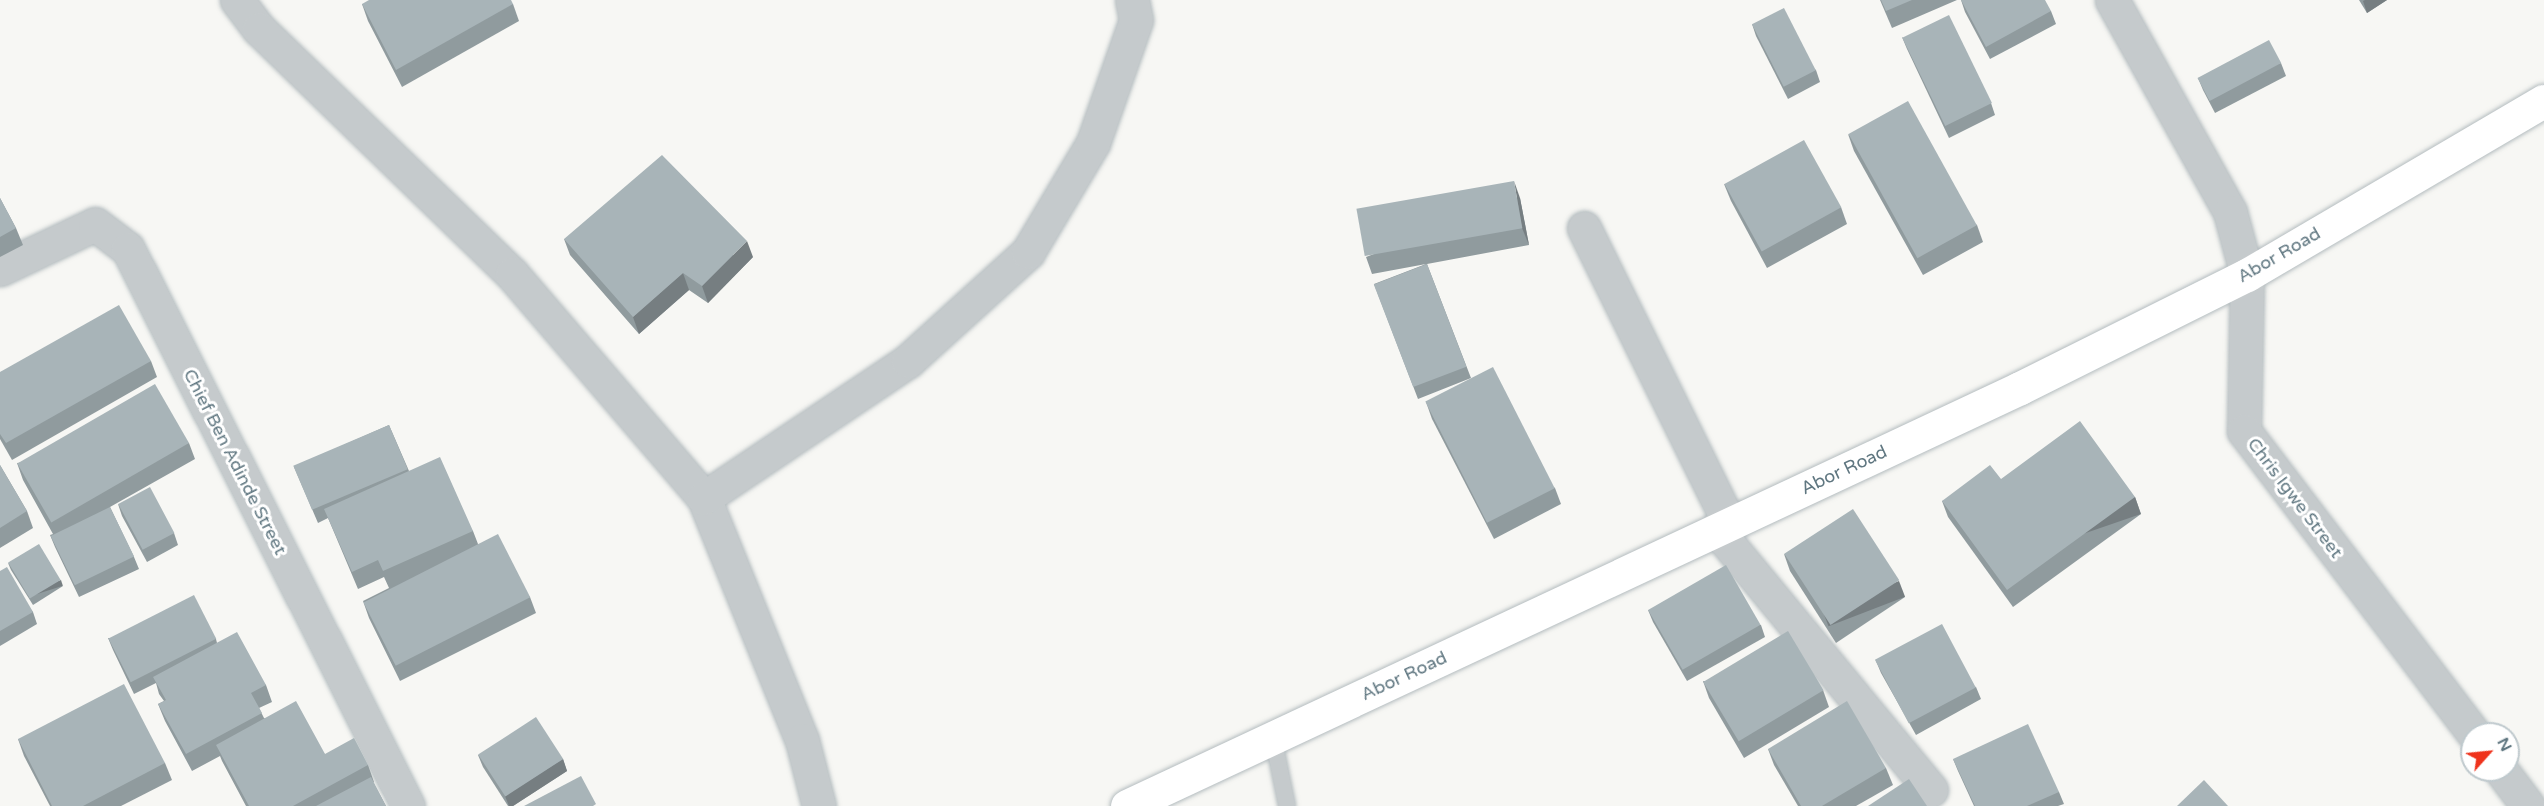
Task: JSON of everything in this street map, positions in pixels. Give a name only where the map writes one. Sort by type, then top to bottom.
[{"type":"street","points":[[237,0],[259,29],[512,274],[704,498],[802,740],[819,806]]},
{"type":"street","points":[[704,498],[908,361],[1028,252],[1093,143],[1136,20],[1132,0]]},
{"type":"street","name":"Chris Igwe Street","points":[[2112,0],[2230,212],[2247,275],[2244,431],[2465,722]]},
{"type":"street","name":"Abor Road","points":[[1127,806],[2020,388],[2247,275],[2544,101]]},
{"type":"street","name":"Chief Ben Adinde Street","points":[[0,268],[95,224],[128,249],[408,806]]},
{"type":"street","points":[[1584,228],[1722,526],[1931,790]]},
{"type":"street","points":[[2510,782],[2528,806]]},
{"type":"lane","points":[[1273,737],[1287,806]]},
{"type":"building","points":[[369,0],[511,0],[513,4],[396,70],[362,4]]},
{"type":"building","points":[[1881,0],[1912,0],[1886,11]]},
{"type":"building","points":[[1961,0],[2045,0],[2051,11],[1986,47]]},
{"type":"building","points":[[1784,8],[1816,70],[1784,87],[1752,24]]},
{"type":"building","points":[[1949,15],[1992,103],[1945,126],[1902,38]]},
{"type":"building","points":[[2269,40],[2281,63],[2210,101],[2197,78]]},
{"type":"building","points":[[1908,101],[1977,225],[1917,258],[1849,134]]},
{"type":"building","points":[[1804,140],[1841,207],[1762,251],[1724,184]]},
{"type":"building","points":[[662,155],[747,241],[702,286],[683,273],[633,317],[564,239]]},
{"type":"building","points":[[1514,181],[1522,228],[1365,256],[1356,209]]},
{"type":"building","points":[[0,198],[16,228],[0,237]]},
{"type":"building","points":[[1427,264],[1466,367],[1413,387],[1374,284]]},
{"type":"building","points":[[119,305],[151,361],[6,443],[0,434],[0,372]]},
{"type":"building","points":[[1493,367],[1555,488],[1487,523],[1425,402]]},
{"type":"building","points":[[155,384],[189,443],[51,522],[17,464]]},
{"type":"building","points":[[2080,421],[2135,497],[2007,590],[1942,501],[1990,465],[2001,479]]},
{"type":"building","points":[[389,425],[408,469],[312,510],[293,466]]},
{"type":"building","points":[[440,457],[473,531],[383,571],[378,560],[352,572],[324,509]]},
{"type":"building","points":[[0,465],[27,511],[0,528]]},
{"type":"building","points":[[150,487],[174,533],[143,550],[118,504]]},
{"type":"building","points":[[110,507],[134,556],[75,585],[51,536]]},
{"type":"building","points":[[1853,509],[1899,580],[1831,625],[1784,554]]},
{"type":"building","points":[[498,534],[530,597],[396,666],[363,603]]},
{"type":"building","points":[[39,544],[61,580],[30,599],[8,563]]},
{"type":"building","points":[[1726,565],[1760,625],[1683,670],[1648,610]]},
{"type":"building","points":[[7,567],[33,612],[0,631],[0,571]]},
{"type":"building","points":[[194,595],[216,639],[131,682],[108,639]]},
{"type":"building","points":[[1942,624],[1976,688],[1909,723],[1875,660]]},
{"type":"building","points":[[1788,631],[1824,690],[1739,741],[1703,682]]},
{"type":"building","points":[[237,632],[266,685],[251,693],[262,713],[186,754],[158,704],[166,700],[153,677]]},
{"type":"building","points":[[124,684],[165,763],[83,806],[52,806],[18,739]]},
{"type":"building","points":[[296,701],[325,754],[354,738],[368,765],[293,806],[249,806],[216,745]]},
{"type":"building","points":[[1847,701],[1886,768],[1822,806],[1801,806],[1768,749]]},
{"type":"building","points":[[536,717],[563,759],[505,797],[478,755]]},
{"type":"building","points":[[2028,724],[2059,792],[2027,806],[1975,806],[1953,759]]},
{"type":"building","points":[[581,776],[596,804],[593,806],[524,806]]},
{"type":"building","points":[[371,777],[386,806],[316,806]]},
{"type":"building","points":[[1909,779],[1927,806],[1868,806]]},
{"type":"building","points":[[2204,780],[2228,806],[2177,806]]}]
